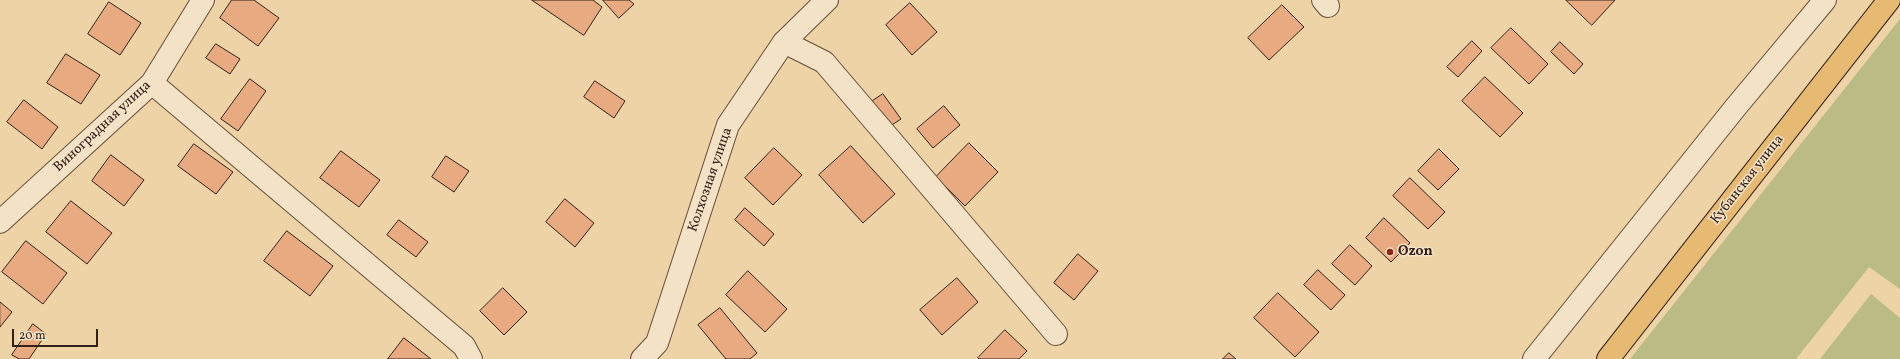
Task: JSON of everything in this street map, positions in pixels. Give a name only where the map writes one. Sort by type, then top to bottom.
[{"type":"main road","name":"Кубанская улица","points":[[1608,359],[1889,0]]},
{"type":"street","name":"Виноградная улица","points":[[0,222],[152,83],[203,0]]},
{"type":"street","name":"Колхозная улица","points":[[642,359],[657,343],[728,125],[784,42],[827,0]]},
{"type":"street","points":[[1534,359],[1735,108],[1825,0]]},
{"type":"street","points":[[784,42],[824,62],[1056,334]]},
{"type":"street","points":[[152,83],[464,346],[471,359]]},
{"type":"green space","points":[[1900,19],[1900,289],[1869,267],[1796,359],[1630,359]]},
{"type":"green space","points":[[1871,294],[1900,318],[1900,359],[1820,359]]},
{"type":"building","points":[[232,0],[254,0],[279,18],[258,46],[220,18]]},
{"type":"building","points":[[532,0],[593,0],[602,7],[584,35]]},
{"type":"building","points":[[603,0],[629,0],[634,4],[619,18]]},
{"type":"building","points":[[1566,0],[1615,0],[1592,25]]},
{"type":"building","points":[[109,2],[141,23],[120,55],[88,34]]},
{"type":"building","points":[[910,3],[937,32],[912,55],[886,25]]},
{"type":"building","points":[[1282,5],[1304,27],[1269,60],[1248,38]]},
{"type":"building","points":[[1511,28],[1548,64],[1529,84],[1491,48]]},
{"type":"building","points":[[1472,41],[1482,51],[1458,77],[1447,67]]},
{"type":"building","points":[[1560,42],[1583,64],[1574,74],[1551,52]]},
{"type":"building","points":[[216,44],[240,59],[230,74],[206,58]]},
{"type":"building","points":[[66,54],[100,75],[81,104],[47,83]]},
{"type":"building","points":[[1485,77],[1523,113],[1500,137],[1462,101]]},
{"type":"building","points":[[250,79],[266,91],[238,131],[221,119]]},
{"type":"building","points":[[595,81],[625,101],[614,118],[584,97]]},
{"type":"building","points":[[883,94],[901,119],[886,129],[868,104]]},
{"type":"building","points":[[24,100],[58,127],[42,149],[7,122]]},
{"type":"building","points":[[944,106],[960,125],[933,148],[917,129]]},
{"type":"building","points":[[969,143],[998,172],[965,206],[936,177]]},
{"type":"building","points":[[194,144],[233,172],[216,194],[178,166]]},
{"type":"building","points":[[851,146],[895,194],[863,223],[819,175]]},
{"type":"building","points":[[774,148],[802,175],[773,205],[745,178]]},
{"type":"building","points":[[1439,149],[1459,169],[1438,190],[1418,171]]},
{"type":"building","points":[[341,151],[380,180],[359,207],[320,178]]},
{"type":"building","points":[[111,155],[144,180],[124,206],[92,181]]},
{"type":"building","points":[[446,156],[469,171],[454,192],[432,177]]},
{"type":"building","points":[[1410,178],[1445,212],[1428,229],[1393,196]]},
{"type":"building","points":[[565,199],[594,223],[575,247],[546,222]]},
{"type":"building","points":[[71,201],[112,233],[87,264],[46,232]]},
{"type":"building","points":[[745,208],[774,234],[764,246],[735,220]]},
{"type":"building","points":[[1384,218],[1410,243],[1391,262],[1366,238]]},
{"type":"building","points":[[399,220],[428,242],[416,257],[387,235]]},
{"type":"building","points":[[287,231],[333,266],[310,296],[264,261]]},
{"type":"building","points":[[26,241],[67,273],[43,304],[2,272]]},
{"type":"building","points":[[1350,245],[1372,266],[1355,285],[1332,264]]},
{"type":"building","points":[[1078,254],[1098,271],[1074,300],[1054,283]]},
{"type":"building","points":[[1318,270],[1345,295],[1331,310],[1304,285]]},
{"type":"building","points":[[748,271],[787,309],[765,332],[726,295]]},
{"type":"building","points":[[957,278],[978,302],[942,335],[920,310]]},
{"type":"building","points":[[503,288],[527,312],[504,335],[480,311]]},
{"type":"building","points":[[1278,293],[1319,332],[1295,357],[1254,318]]},
{"type":"building","points":[[0,302],[12,312],[0,327]]},
{"type":"building","points":[[720,308],[757,353],[750,359],[726,359],[698,325]]},
{"type":"building","points":[[33,324],[46,334],[29,359],[19,359],[12,355]]},
{"type":"building","points":[[1005,330],[1027,351],[1019,359],[979,359],[978,358]]},
{"type":"building","points":[[404,338],[431,359],[388,359]]},
{"type":"building","points":[[1229,353],[1236,359],[1223,359]]},
{"type":"place","name":"Ozon","points":[[1390,252]]}]
